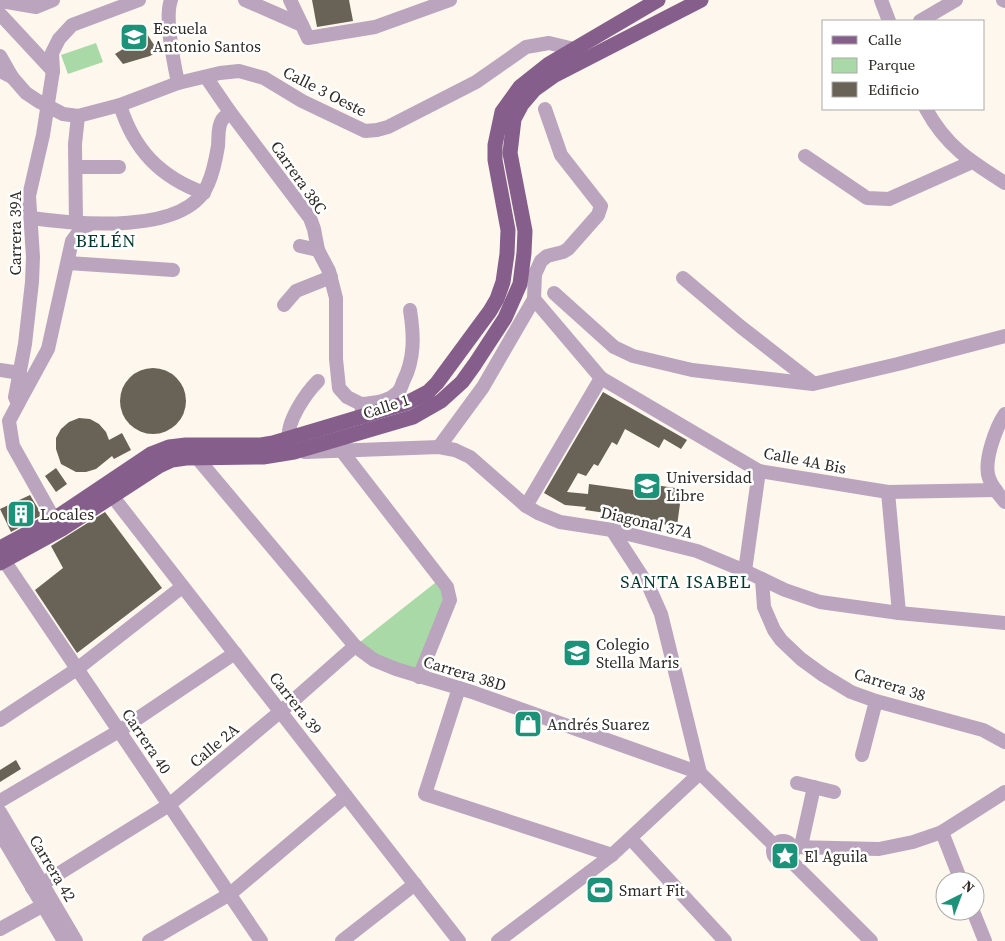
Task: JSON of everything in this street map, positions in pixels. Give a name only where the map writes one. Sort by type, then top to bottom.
[{"type":"main road","points":[[548,72],[574,50],[658,0]]},
{"type":"main road","points":[[548,72],[701,0]]},
{"type":"main road","name":"Calle 1","points":[[2,558],[54,519],[172,460],[186,458],[263,457],[292,446],[362,410],[407,404],[432,388],[448,371],[497,299],[503,282],[508,238],[507,222],[499,189],[495,160],[502,112],[520,87],[548,72]]},
{"type":"main road","name":"Calle 1","points":[[2,558],[54,533],[108,491],[151,454],[169,447],[186,445],[292,446],[413,418],[434,406],[449,394],[462,382],[475,364],[505,318],[517,293],[523,267],[525,231],[510,152],[514,119],[522,104],[548,72]]},
{"type":"street","points":[[0,1],[36,7],[53,0]]},
{"type":"street","name":"Carrera 39A","points":[[54,519],[13,446],[9,421],[18,404],[15,397],[26,344],[34,257],[29,196],[43,135],[53,71],[52,53],[59,39],[72,25],[139,0]]},
{"type":"street","points":[[170,0],[168,19],[178,83]]},
{"type":"street","points":[[245,0],[305,32],[375,27],[450,0]]},
{"type":"street","points":[[290,0],[305,32]]},
{"type":"street","points":[[881,0],[889,20]]},
{"type":"street","points":[[922,20],[956,0]]},
{"type":"street","points":[[0,14],[53,71]]},
{"type":"street","name":"Calle 3 Oeste","points":[[0,56],[6,74],[26,93],[63,114],[78,116],[120,105],[178,83],[220,73],[239,71],[264,78],[302,101],[365,131],[388,127],[476,82],[526,47],[549,43],[574,50]]},
{"type":"street","name":"Carrera 38C","points":[[206,77],[310,218],[318,250],[331,277],[336,298],[336,359],[339,388],[362,410]]},
{"type":"street","points":[[120,105],[137,144],[150,160],[178,182],[204,193]]},
{"type":"street","points":[[439,447],[483,387],[534,299],[535,274],[541,261],[547,256],[568,249],[598,215],[601,206],[561,155],[545,109]]},
{"type":"street","points":[[927,110],[935,126],[956,150],[1005,184]]},
{"type":"street","points":[[31,218],[83,224],[120,224],[158,218],[179,212],[204,193],[209,183],[218,148],[218,130],[222,121],[230,112]]},
{"type":"street","points":[[18,404],[48,349],[72,240],[83,224],[76,167],[75,144],[78,116]]},
{"type":"street","points":[[805,156],[868,198],[889,199],[972,162]]},
{"type":"street","points":[[76,167],[119,167]]},
{"type":"street","points":[[300,246],[318,250]]},
{"type":"street","points":[[68,263],[173,270]]},
{"type":"street","points":[[284,305],[296,291],[331,277]]},
{"type":"street","points":[[683,278],[813,384]]},
{"type":"street","points":[[554,293],[614,347],[633,356],[692,370],[813,384],[1005,336]]},
{"type":"street","name":"Calle 4A Bis","points":[[534,299],[601,378],[759,472],[888,492],[996,490]]},
{"type":"street","points":[[362,410],[389,398],[398,392],[402,384],[412,360],[414,338],[410,310]]},
{"type":"street","points":[[0,370],[20,373]]},
{"type":"street","points":[[526,506],[601,378]]},
{"type":"street","points":[[292,446],[289,432],[295,414],[302,401],[318,381]]},
{"type":"street","points":[[1005,414],[1000,421],[990,451],[987,472],[990,480],[1005,502]]},
{"type":"street","name":"Diagonal 37A","points":[[292,446],[341,450],[439,447],[455,450],[470,457],[526,506],[560,522],[612,530],[697,551],[798,596],[820,602],[1005,623]]},
{"type":"street","points":[[341,450],[447,587],[450,600],[419,677]]},
{"type":"street","name":"Carrera 38D","points":[[198,459],[355,646],[374,660],[700,772],[774,845],[782,840],[788,842],[794,851]]},
{"type":"street","points":[[744,571],[759,472]]},
{"type":"street","name":"Carrera 39","points":[[108,491],[460,941]]},
{"type":"street","points":[[888,492],[899,612]]},
{"type":"street","points":[[498,941],[612,855],[700,772],[661,614],[649,587],[612,530]]},
{"type":"street","name":"Carrera 40","points":[[2,558],[261,941]]},
{"type":"street","name":"Carrera 38","points":[[762,579],[764,607],[768,619],[781,640],[800,659],[823,675],[851,692],[876,701],[983,730],[1005,742]]},
{"type":"street","points":[[0,720],[77,668],[182,587]]},
{"type":"street","name":"Calle 2A","points":[[37,886],[170,805],[355,646]]},
{"type":"street","points":[[0,801],[119,731],[235,653]]},
{"type":"street","points":[[458,688],[425,794],[612,855]]},
{"type":"street","points":[[862,755],[876,701]]},
{"type":"street","points":[[797,783],[834,792]]},
{"type":"street","points":[[794,851],[814,787]]},
{"type":"street","points":[[794,851],[879,849],[913,842],[942,832],[1005,792]]},
{"type":"street","points":[[149,941],[230,894],[346,796]]},
{"type":"street","name":"Carrera 42","points":[[1,822],[47,903],[64,941]]},
{"type":"street","points":[[942,832],[957,871]]},
{"type":"street","points":[[631,839],[725,941]]},
{"type":"street","points":[[794,851],[868,940]]},
{"type":"street","points":[[342,941],[415,884]]},
{"type":"street","points":[[0,929],[47,903]]},
{"type":"street","name":"Carrera 42","points":[[47,903],[76,941]]},
{"type":"street","points":[[977,921],[985,941]]},
{"type":"green space","points":[[96,43],[103,62],[68,74],[61,55]]},
{"type":"green space","points":[[440,579],[447,587],[419,677],[355,646]]},
{"type":"building","points":[[312,0],[349,0],[353,21],[317,27]]},
{"type":"building","points":[[147,34],[158,51],[150,56],[123,64],[115,54]]},
{"type":"building","points":[[153,368],[166,371],[176,378],[183,388],[186,401],[183,414],[176,424],[166,431],[153,434],[140,431],[130,424],[123,414],[120,401],[123,388],[130,378],[140,371]]},
{"type":"building","points":[[603,392],[687,440],[681,449],[664,439],[659,448],[625,429],[617,445],[612,442],[598,466],[594,464],[586,476],[578,473],[567,492],[588,494],[589,484],[647,492],[648,484],[682,489],[677,526],[632,520],[633,517],[585,510],[586,507],[565,505],[544,493]]},
{"type":"building","points":[[79,418],[90,419],[99,424],[106,432],[109,440],[122,433],[131,450],[114,459],[112,456],[96,469],[86,472],[76,472],[61,464],[56,449],[56,438],[61,429],[69,422]]},
{"type":"building","points":[[56,468],[67,484],[56,492],[45,476]]},
{"type":"building","name":"Locales","points":[[30,495],[42,515],[11,532],[0,509]]},
{"type":"building","points":[[105,512],[162,588],[77,653],[35,590],[63,568],[51,546]]},
{"type":"building","points":[[16,760],[21,769],[0,782],[0,770]]},
{"type":"place","name":"Escuela Antonio Santos","points":[[134,37]]},
{"type":"place","name":"Universidad Libre","points":[[647,486]]},
{"type":"place","name":"Locales","points":[[21,514]]},
{"type":"place","name":"Colegio Stella Maris","points":[[577,653]]},
{"type":"place","name":"Andrés Suarez","points":[[528,724]]},
{"type":"place","name":"El Aguila","points":[[785,856]]},
{"type":"place","name":"Smart Fit","points":[[600,890]]},
{"type":"district","name":"BELÉN","points":[[106,241]]},
{"type":"district","name":"SANTA ISABEL","points":[[686,582]]}]
